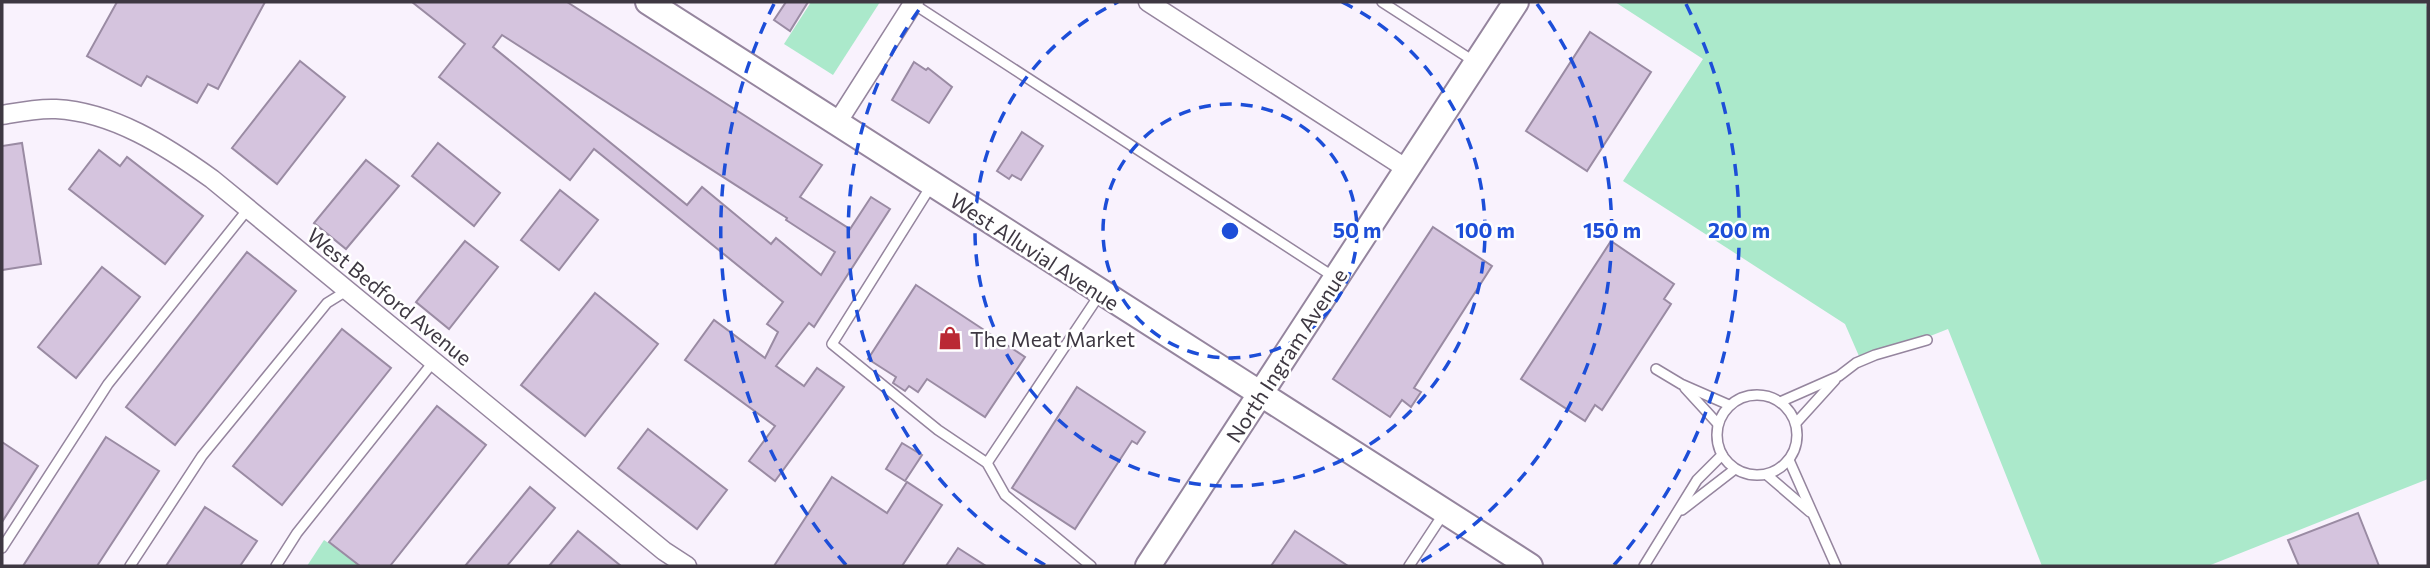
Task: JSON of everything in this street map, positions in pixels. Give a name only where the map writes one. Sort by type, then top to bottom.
[{"type":"street","name":"West Alluvial Avenue","points":[[648,2],[1530,566]]},
{"type":"street","points":[[837,123],[912,2]]},
{"type":"street","points":[[1148,2],[1407,169]]},
{"type":"street","name":"North Ingram Avenue","points":[[1148,566],[1516,2]]},
{"type":"street","name":"West Bedford Avenue","points":[[2,115],[56,109],[96,116],[134,131],[186,160],[664,551],[687,566]]},
{"type":"lane","points":[[912,2],[1336,278]]},
{"type":"lane","points":[[1381,2],[1476,62]]},
{"type":"lane","points":[[932,184],[832,344],[938,430],[988,463],[1005,495],[1091,566]]},
{"type":"lane","points":[[2,548],[108,384],[248,209]]},
{"type":"lane","points":[[130,566],[202,456],[327,303],[348,290]]},
{"type":"lane","points":[[988,463],[1101,293]]},
{"type":"lane","points":[[1796,423],[1839,376],[1856,363],[1927,340]]},
{"type":"lane","points":[[276,566],[297,533],[433,361]]},
{"type":"lane","points":[[1656,369],[1681,384],[1730,405]]},
{"type":"lane","points":[[1780,402],[1839,376]]},
{"type":"lane","points":[[1681,384],[1718,424]]},
{"type":"lane","points":[[1768,396],[1780,402],[1790,411],[1796,423],[1798,436],[1789,460],[1767,475],[1754,476],[1735,469],[1721,455],[1717,442],[1721,416],[1730,405],[1741,398],[1768,396]]},
{"type":"lane","points":[[1644,566],[1697,480],[1721,455]]},
{"type":"lane","points":[[1789,460],[1836,566]]},
{"type":"lane","points":[[1678,514],[1735,469]]},
{"type":"lane","points":[[1767,475],[1814,515]]},
{"type":"lane","points":[[1409,566],[1445,511]]},
{"type":"green space","points":[[811,2],[880,2],[833,75],[784,44]]},
{"type":"green space","points":[[1615,2],[2425,2],[2428,10],[2428,479],[2208,566],[2042,566],[1948,329],[1862,363],[1845,324],[1623,181],[1703,59]]},
{"type":"green space","points":[[324,540],[363,566],[307,566]]},
{"type":"building","points":[[117,2],[265,2],[218,89],[208,84],[197,103],[147,76],[141,86],[87,56]]},
{"type":"building","points":[[412,2],[567,2],[822,165],[800,197],[850,229],[871,197],[890,209],[814,327],[809,323],[776,366],[804,386],[817,368],[844,387],[775,481],[749,461],[775,426],[685,360],[714,320],[765,358],[778,332],[767,324],[783,302],[594,149],[570,180],[439,77],[465,44]],"holes":[[[502,35],[787,218],[786,220],[835,252],[821,275],[776,238],[771,244],[702,187],[687,205],[493,47]]]},
{"type":"building","points":[[786,2],[808,2],[790,31],[774,20]]},
{"type":"building","points":[[1590,32],[1651,72],[1587,171],[1526,131]]},
{"type":"building","points":[[300,61],[345,97],[277,184],[232,148]]},
{"type":"building","points":[[914,62],[926,70],[928,68],[952,87],[929,123],[892,100]]},
{"type":"building","points":[[1022,132],[1043,146],[1021,180],[1012,175],[1009,179],[997,171]]},
{"type":"building","points":[[22,143],[41,264],[2,270],[2,146]]},
{"type":"building","points":[[438,143],[500,193],[474,226],[412,176]]},
{"type":"building","points":[[99,150],[120,166],[127,157],[203,216],[165,264],[69,189]]},
{"type":"building","points":[[366,160],[399,186],[346,249],[314,223]]},
{"type":"building","points":[[560,190],[598,220],[559,270],[521,240]]},
{"type":"building","points":[[1433,227],[1492,266],[1414,388],[1421,392],[1411,407],[1402,400],[1390,417],[1333,379]]},
{"type":"building","points":[[465,241],[498,267],[449,329],[416,302]]},
{"type":"building","points":[[1611,241],[1674,284],[1664,299],[1671,304],[1602,410],[1595,405],[1585,421],[1521,379]]},
{"type":"building","points":[[247,252],[296,291],[175,445],[126,407]]},
{"type":"building","points":[[102,267],[140,297],[76,378],[38,347]]},
{"type":"building","points":[[916,285],[1025,357],[985,417],[927,379],[918,392],[909,386],[905,391],[893,383],[896,377],[868,359]]},
{"type":"building","points":[[595,293],[658,344],[585,436],[521,385]]},
{"type":"building","points":[[342,329],[391,368],[282,505],[233,466]]},
{"type":"building","points":[[1077,387],[1145,432],[1137,444],[1132,441],[1075,529],[1012,488]]},
{"type":"building","points":[[437,406],[486,445],[390,566],[360,566],[329,542]]},
{"type":"building","points":[[648,429],[727,490],[697,529],[618,468]]},
{"type":"building","points":[[106,437],[159,471],[97,566],[23,566]]},
{"type":"building","points":[[2,442],[38,466],[2,522]]},
{"type":"building","points":[[902,443],[922,455],[905,481],[886,469]]},
{"type":"building","points":[[832,477],[887,513],[907,482],[942,505],[902,566],[774,566]]},
{"type":"building","points":[[530,487],[555,508],[507,566],[465,566]]},
{"type":"building","points":[[205,507],[257,541],[240,566],[166,566]]},
{"type":"building","points":[[2358,513],[2379,566],[2299,566],[2288,540]]},
{"type":"building","points":[[578,531],[621,566],[549,566]]},
{"type":"building","points":[[1295,531],[1348,566],[1271,566]]},
{"type":"building","points":[[958,548],[986,566],[946,566]]},
{"type":"place","name":"The Meat Market","points":[[950,338]]}]
